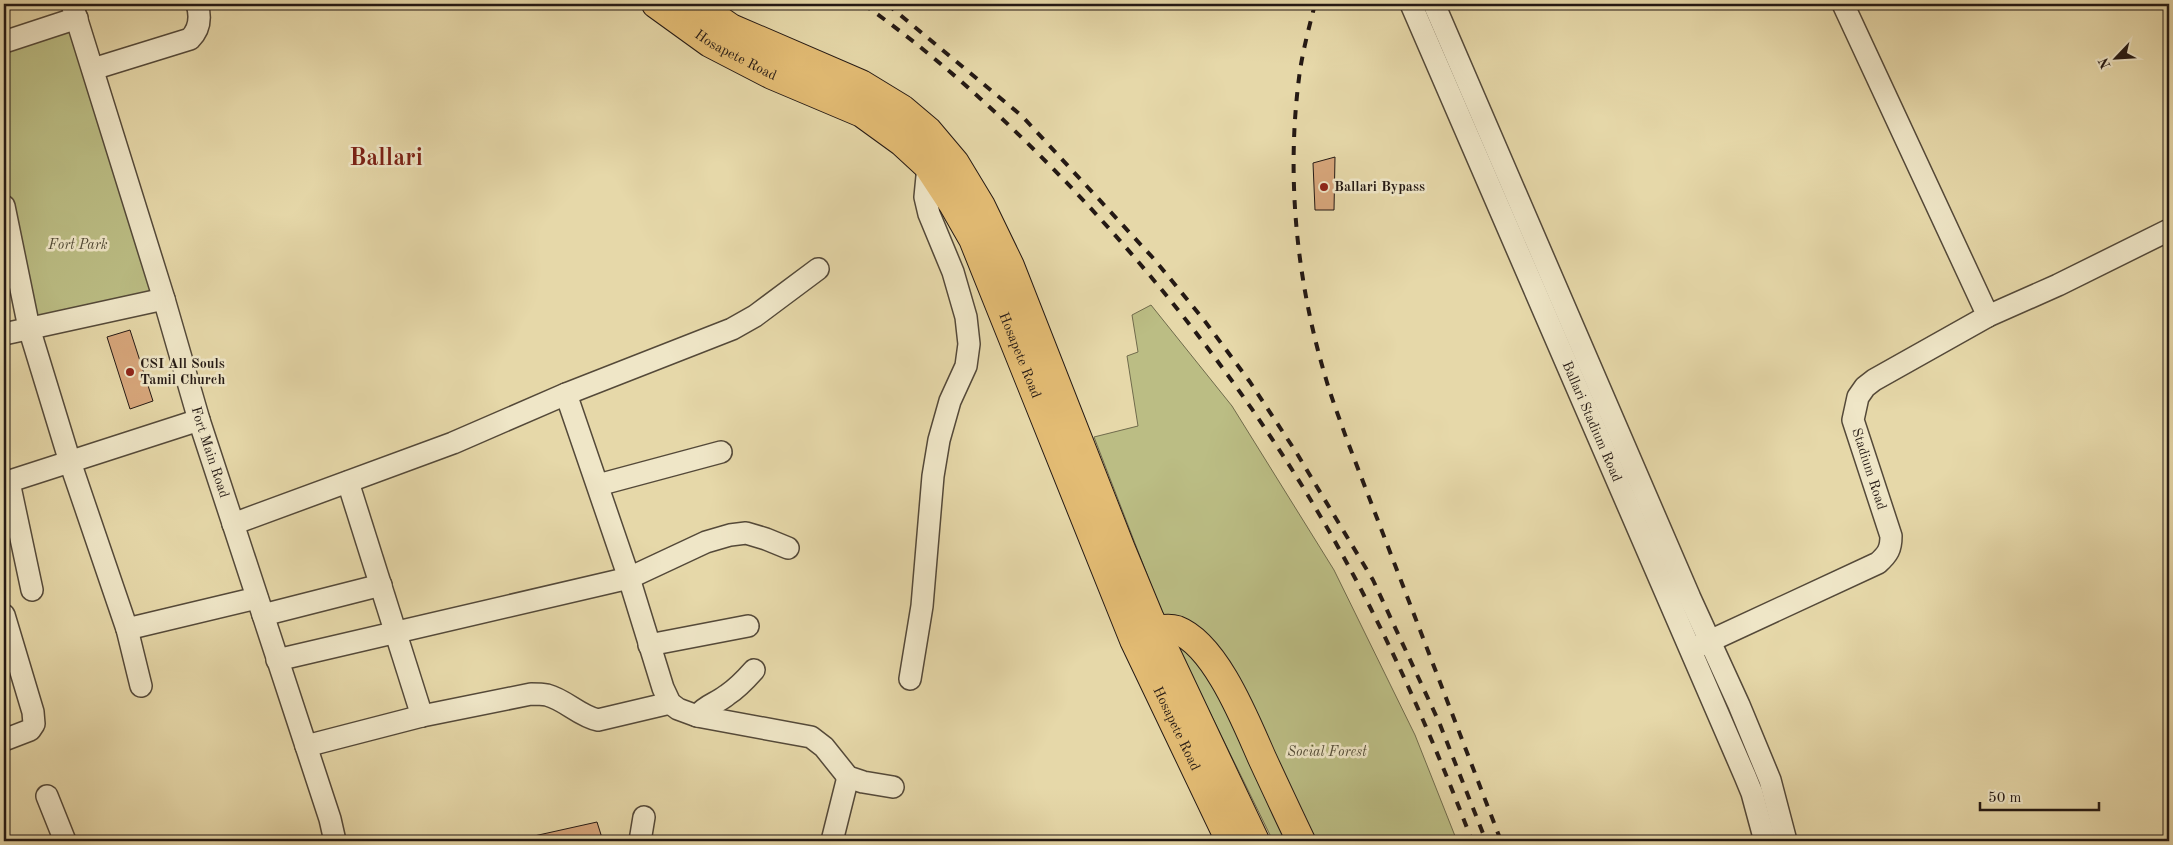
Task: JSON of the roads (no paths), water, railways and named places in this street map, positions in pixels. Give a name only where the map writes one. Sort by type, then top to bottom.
[{"type":"highway","name":"Hosapete Road","points":[[656,4],[710,43],[772,75],[862,113],[902,142],[928,166],[973,239],[1145,635],[1230,841]]},
{"type":"highway","name":"Hosapete Road","points":[[696,4],[731,28],[861,84],[902,109],[928,131],[955,163],[981,206],[1026,305],[1121,550],[1145,635],[1255,841]]},
{"type":"highway","points":[[1145,635],[1165,628],[1176,630],[1188,637],[1200,648],[1231,690],[1301,841]]},
{"type":"street","points":[[92,69],[190,39],[196,33],[199,23],[199,12],[196,4]]},
{"type":"street","name":"Ballari Stadium Road","points":[[1411,4],[1752,793],[1765,841]]},
{"type":"street","name":"Ballari Stadium Road","points":[[1434,4],[1770,780],[1786,841]]},
{"type":"street","points":[[1843,4],[1988,316]]},
{"type":"street","points":[[4,42],[74,11]]},
{"type":"street","name":"Fort Main Road","points":[[74,11],[164,299],[198,420],[306,746],[335,841]]},
{"type":"street","points":[[910,679],[922,606],[933,476],[938,440],[950,401],[966,366],[969,344],[966,317],[953,272],[929,214],[925,197],[928,166]]},
{"type":"street","points":[[4,206],[29,328],[70,462],[127,629],[141,686]]},
{"type":"street","name":"Stadium Road","points":[[1690,651],[1878,563],[1888,554],[1891,536],[1853,420],[1858,397],[1865,387],[1874,380],[1988,316],[2058,285],[2169,230]]},
{"type":"street","points":[[233,524],[453,443],[566,394],[732,329],[755,316],[818,269]]},
{"type":"street","points":[[4,334],[164,299]]},
{"type":"street","points":[[566,394],[629,578],[663,688],[670,703],[678,709],[697,716],[811,738],[824,747],[848,777],[863,782],[893,787]]},
{"type":"street","points":[[32,590],[6,483],[198,420]]},
{"type":"street","points":[[598,486],[721,452]]},
{"type":"street","points":[[348,482],[422,716]]},
{"type":"street","points":[[278,660],[629,578],[706,542],[730,535],[746,533],[788,548]]},
{"type":"street","points":[[127,629],[380,585]]},
{"type":"street","points":[[4,615],[34,724],[30,730],[4,740]]},
{"type":"street","points":[[650,644],[748,626]]},
{"type":"street","points":[[697,716],[705,707],[732,692],[754,670]]},
{"type":"street","points":[[306,746],[422,716],[530,694],[547,695],[564,703],[587,718],[598,720],[670,703]]},
{"type":"street","points":[[832,841],[848,777]]},
{"type":"street","points":[[47,796],[65,841]]},
{"type":"street","points":[[640,841],[644,817]]},
{"type":"railway","points":[[863,4],[943,66],[1018,134],[1065,181],[1153,279],[1234,383],[1307,494],[1371,609],[1425,724],[1472,841]]},
{"type":"railway","points":[[887,4],[1022,116],[1154,259],[1204,320],[1250,382],[1296,452],[1373,580],[1439,722],[1486,841]]},
{"type":"railway","points":[[1315,4],[1300,69],[1295,116],[1294,192],[1301,268],[1316,343],[1333,402],[1347,440],[1501,841]]},
{"type":"place","name":"Ballari Bypass","points":[[1324,187]]},
{"type":"place","name":"CSI All Souls Tamil Church","points":[[130,372]]},
{"type":"district","name":"Ballari","points":[[386,159]]},
{"type":"park label","name":"Fort Park","points":[[78,245]]},
{"type":"park label","name":"Social Forest","points":[[1327,752]]}]
